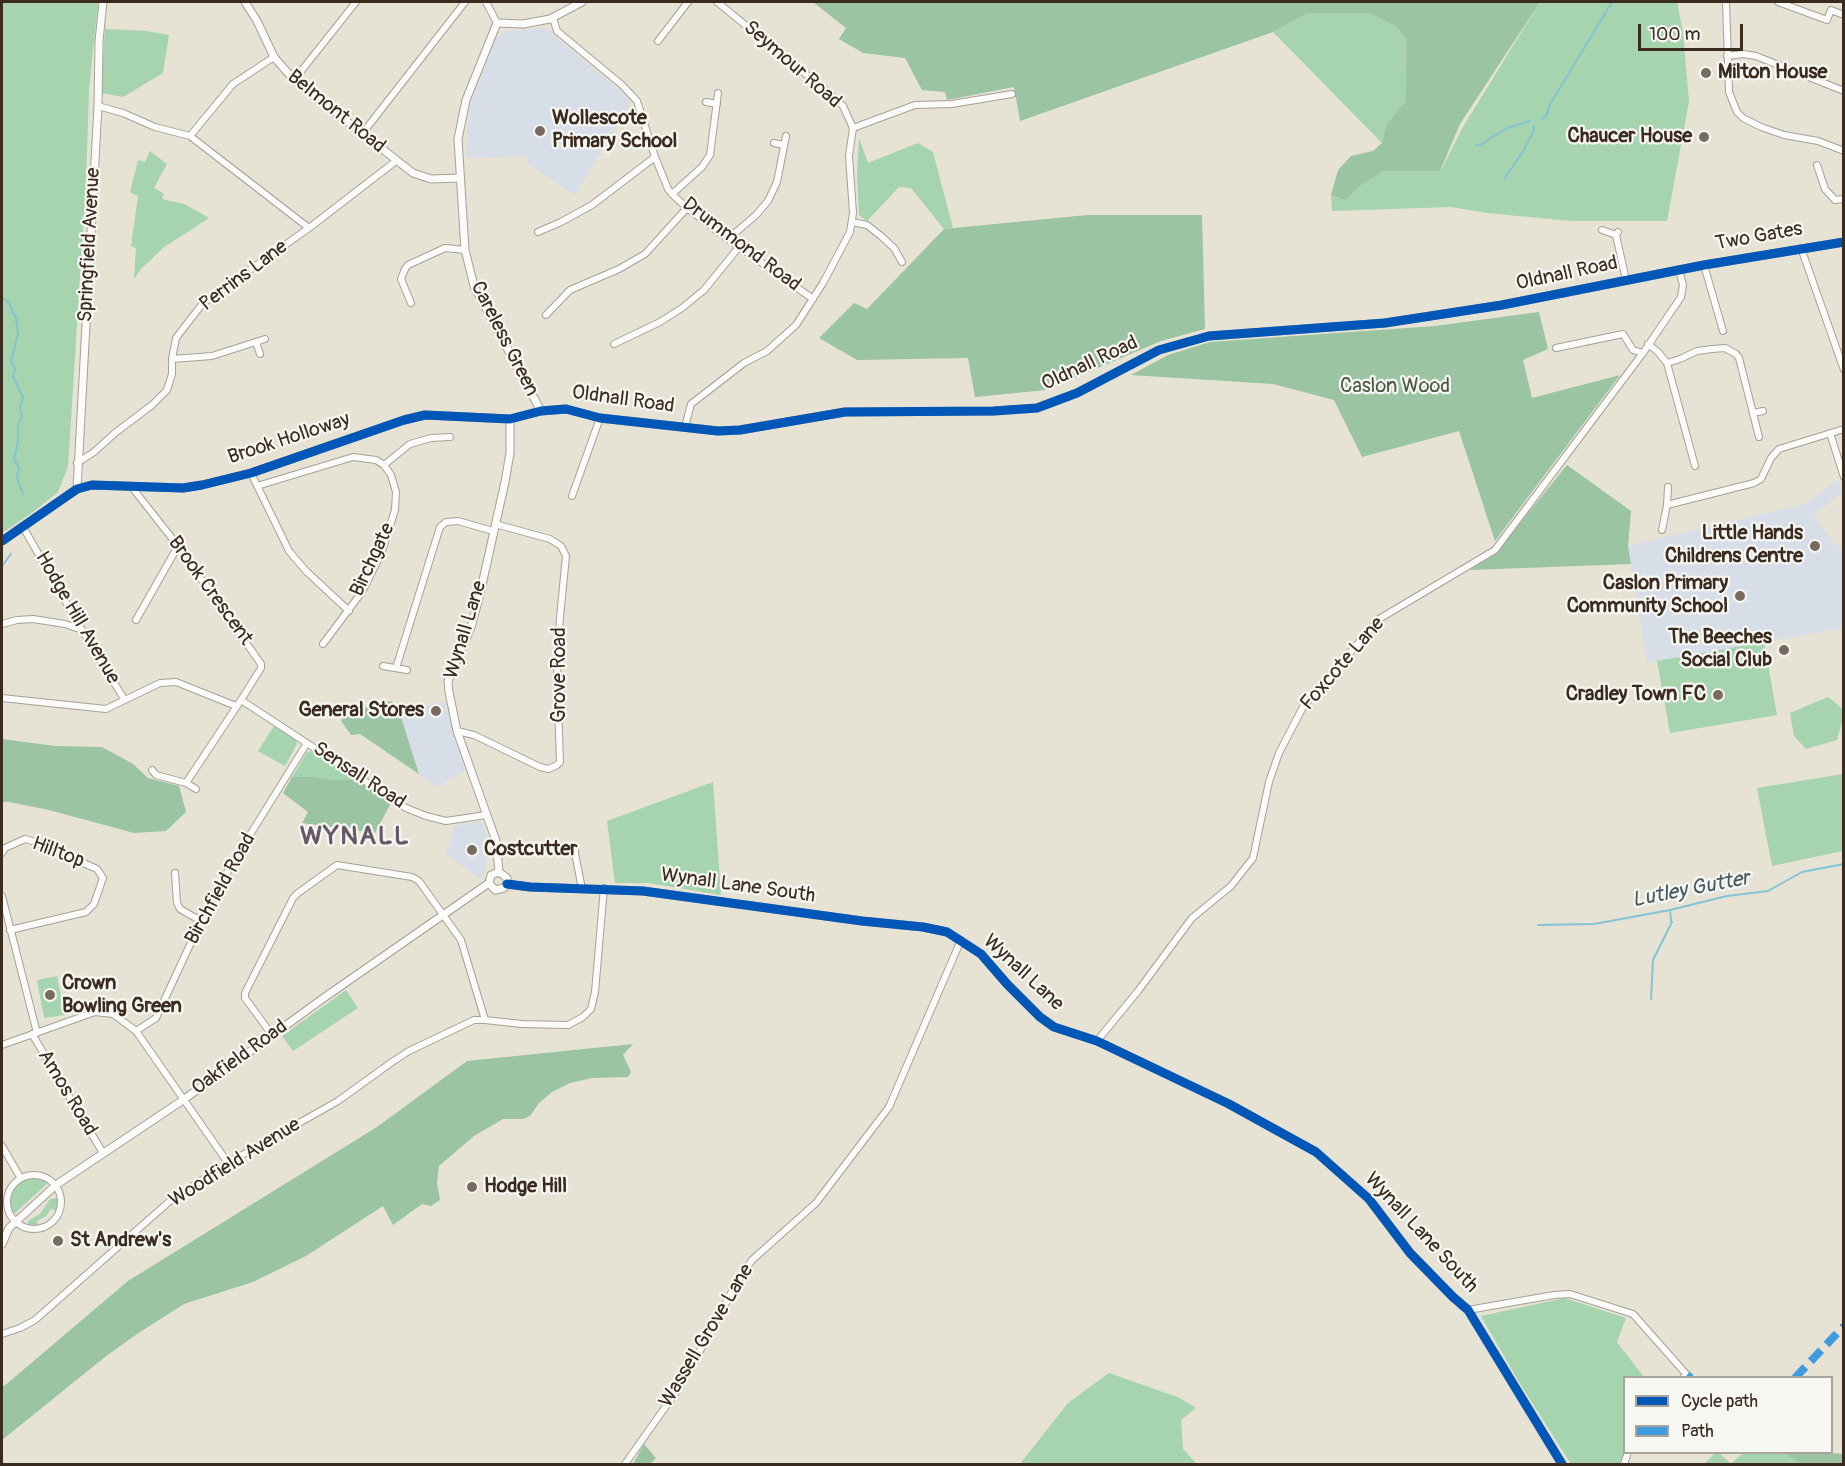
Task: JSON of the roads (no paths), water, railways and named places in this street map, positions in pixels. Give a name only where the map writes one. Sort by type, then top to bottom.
[{"type":"street","name":"Springfield Avenue","points":[[77,489],[98,106],[99,40],[103,2]]},
{"type":"street","name":"Belmont Road","points":[[245,2],[274,57],[294,80],[413,173],[426,178],[460,178]]},
{"type":"street","points":[[294,80],[356,2]]},
{"type":"street","points":[[362,134],[465,2]]},
{"type":"street","points":[[486,2],[497,23],[523,24],[553,18],[582,2]]},
{"type":"street","points":[[658,41],[688,2]]},
{"type":"street","name":"Seymour Road","points":[[685,427],[691,404],[744,363],[767,351],[796,325],[850,232],[852,222],[849,156],[853,128],[848,115],[835,98],[717,2]]},
{"type":"street","points":[[1726,2],[1729,92],[1735,108],[1743,118],[1761,127],[1784,135],[1818,141],[1844,151]]},
{"type":"street","points":[[1778,2],[1827,20],[1833,2]]},
{"type":"street","points":[[1831,10],[1844,15]]},
{"type":"street","name":"Drummond Road","points":[[553,18],[557,31],[622,85],[637,101],[668,189],[672,194],[728,239],[813,299]]},
{"type":"street","name":"Careless Green","points":[[497,23],[465,100],[458,139],[465,250],[474,286],[541,411]]},
{"type":"street","points":[[1727,56],[1743,54],[1756,56],[1844,91]]},
{"type":"street","points":[[190,136],[233,84],[274,57]]},
{"type":"street","points":[[672,194],[707,161],[715,126],[718,93]]},
{"type":"street","points":[[853,128],[915,105],[952,104],[1012,94]]},
{"type":"street","points":[[706,102],[717,104]]},
{"type":"street","points":[[98,106],[123,113],[155,127],[190,136],[309,228]]},
{"type":"street","points":[[728,239],[756,215],[768,201],[777,182],[786,136]]},
{"type":"street","points":[[774,143],[784,145]]},
{"type":"street","points":[[538,232],[592,205],[656,157]]},
{"type":"street","name":"Perrins Lane","points":[[77,463],[152,405],[167,390],[172,374],[176,338],[203,303],[309,228],[396,161]]},
{"type":"street","points":[[1817,165],[1825,189],[1834,200],[1844,199]]},
{"type":"street","points":[[546,315],[570,290],[619,269],[645,254],[687,208]]},
{"type":"street","points":[[541,222],[546,229]]},
{"type":"street","points":[[852,222],[867,225],[894,248],[900,259],[905,252]]},
{"type":"street","points":[[1602,230],[1617,233],[1626,280]]},
{"type":"street","name":"Two Gates","points":[[1680,270],[1844,242]]},
{"type":"street","points":[[614,344],[623,344],[682,308],[704,290],[739,247]]},
{"type":"street","points":[[411,303],[401,279],[408,266],[445,248],[465,250]]},
{"type":"street","points":[[1801,248],[1844,370]]},
{"type":"street","points":[[1704,265],[1723,331]]},
{"type":"street","name":"Oldnall Road","points":[[510,419],[541,411],[566,409],[600,418],[718,431],[740,430],[845,412],[994,411],[1037,408],[1077,393],[1159,350],[1209,336],[1385,323],[1512,303],[1680,270]]},
{"type":"street","name":"Foxcote Lane","points":[[1097,1041],[1138,991],[1192,918],[1231,885],[1253,858],[1269,782],[1279,753],[1303,707],[1379,619],[1495,550],[1643,352],[1681,297],[1683,285],[1680,270]]},
{"type":"street","points":[[546,304],[552,309]]},
{"type":"street","points":[[1556,348],[1623,334],[1634,350],[1643,352]]},
{"type":"street","points":[[172,359],[212,356],[265,339]]},
{"type":"street","points":[[256,342],[260,354]]},
{"type":"street","points":[[1648,344],[1667,363],[1695,466]]},
{"type":"street","points":[[1667,363],[1697,351],[1718,348],[1731,351],[1739,358],[1759,437]]},
{"type":"street","points":[[1753,413],[1764,411]]},
{"type":"street","name":"Brook Holloway","points":[[77,489],[92,485],[183,488],[251,473],[404,420],[425,415],[510,419]]},
{"type":"street","points":[[576,492],[600,418]]},
{"type":"street","name":"Wynall Lane","points":[[499,872],[499,852],[458,731],[448,681],[471,627],[510,453],[510,419]]},
{"type":"street","points":[[1667,504],[1754,483],[1761,479],[1771,458],[1779,449],[1844,429]]},
{"type":"street","points":[[1830,434],[1844,477]]},
{"type":"street","points":[[257,486],[353,457],[365,457],[384,465],[411,444],[430,438],[450,437]]},
{"type":"street","points":[[1683,453],[1691,451]]},
{"type":"street","name":"Birchgate","points":[[323,644],[362,592],[381,554],[393,521],[396,492],[391,475],[384,465]]},
{"type":"street","name":"Birchgate","points":[[251,473],[289,551],[306,572],[349,611]]},
{"type":"street","name":"Brook Crescent","points":[[131,486],[178,546],[261,664],[261,668],[239,703]]},
{"type":"street","points":[[1662,530],[1668,487]]},
{"type":"street","points":[[2,541],[77,489]]},
{"type":"street","points":[[396,668],[440,527],[446,522],[458,521],[494,528]]},
{"type":"street","name":"Hodge Hill Avenue","points":[[23,527],[124,699],[160,683],[176,682],[239,703]]},
{"type":"street","name":"Grove Road","points":[[458,731],[474,735],[540,767],[549,769],[560,762],[557,675],[566,556],[556,542],[494,528]]},
{"type":"street","points":[[136,620],[137,610],[178,546]]},
{"type":"street","points":[[2,624],[33,619],[65,624],[82,630]]},
{"type":"street","points":[[383,666],[407,670]]},
{"type":"street","points":[[2,698],[106,709],[124,699]]},
{"type":"street","points":[[186,783],[239,703]]},
{"type":"street","name":"Sensall Road","points":[[239,703],[307,743],[406,808],[446,821],[486,815]]},
{"type":"street","name":"Birchfield Road","points":[[136,1031],[156,1018],[201,921],[230,867],[307,743]]},
{"type":"street","points":[[152,770],[156,775],[186,783],[196,789]]},
{"type":"street","name":"Hilltop","points":[[2,853],[16,842],[25,840],[36,842],[97,869],[103,878],[94,904],[86,912],[10,930]]},
{"type":"street","points":[[564,853],[575,849],[582,888]]},
{"type":"street","points":[[272,1035],[245,998],[244,993],[293,898],[338,865],[412,877],[419,881],[461,940],[485,1020],[522,1024],[568,1025],[583,1017],[591,1009],[595,992],[603,888]]},
{"type":"street","points":[[499,872],[505,875],[507,884],[500,890],[489,883],[491,875],[499,872]]},
{"type":"street","points":[[175,873],[177,903],[180,909],[201,921]]},
{"type":"street","name":"Oakfield Road","points":[[2,1244],[14,1222],[56,1185],[183,1100],[489,883]]},
{"type":"street","name":"Wynall Lane South","points":[[507,884],[530,887],[643,891],[851,920],[923,927],[947,932],[960,940]]},
{"type":"street","points":[[2,896],[34,1034]]},
{"type":"street","name":"Wynall Lane","points":[[960,940],[981,954],[1040,1017],[1054,1027],[1097,1041]]},
{"type":"street","name":"Wassell Grove Lane","points":[[625,1464],[676,1392],[736,1282],[750,1264],[816,1203],[889,1107],[960,940]]},
{"type":"street","points":[[2,1045],[95,1012],[113,1014],[136,1031],[228,1163]]},
{"type":"street","name":"Woodfield Avenue","points":[[2,1334],[35,1320],[171,1200],[228,1163],[338,1101],[409,1052],[474,1020],[485,1020]]},
{"type":"street","name":"Amos Road","points":[[34,1034],[103,1153]]},
{"type":"street","name":"Wynall Lane South","points":[[1097,1041],[1229,1104],[1316,1152],[1369,1199],[1410,1253],[1468,1310],[1562,1464]]},
{"type":"street","points":[[2,1146],[20,1177]]},
{"type":"street","points":[[39,1176],[47,1178],[56,1185],[61,1202],[58,1214],[51,1224],[32,1229],[14,1222],[8,1210],[6,1198],[13,1182],[20,1177],[39,1176]]},
{"type":"street","points":[[1468,1310],[1554,1294],[1570,1294],[1633,1314],[1685,1376]]},
{"type":"waterway","points":[[1541,120],[1547,115],[1549,106],[1612,2]]},
{"type":"waterway","points":[[1476,145],[1480,145],[1507,128],[1530,121]]},
{"type":"waterway","points":[[1504,179],[1524,150],[1534,126]]},
{"type":"waterway","points":[[2,298],[8,302],[16,318],[18,335],[11,361],[15,369],[13,377],[23,397],[20,408],[22,417],[18,425],[18,442],[14,459],[19,468],[17,478],[23,494]]},
{"type":"waterway","points":[[2,566],[11,554]]},
{"type":"waterway","name":"Lutley Gutter","points":[[1538,925],[1594,924],[1670,910],[1727,896],[1768,891],[1802,872],[1844,864]]},
{"type":"waterway","points":[[1670,910],[1671,921]]},
{"type":"waterway","points":[[1651,999],[1653,960],[1672,922]]},
{"type":"place","name":"Milton House","points":[[1706,73]]},
{"type":"place","name":"Wollescote Primary School","points":[[540,131]]},
{"type":"place","name":"Chaucer House","points":[[1704,137]]},
{"type":"place","name":"Little Hands Childrens Centre","points":[[1815,546]]},
{"type":"place","name":"Caslon Primary Community School","points":[[1740,596]]},
{"type":"place","name":"The Beeches Social Club","points":[[1784,650]]},
{"type":"place","name":"Cradley Town FC","points":[[1718,695]]},
{"type":"place","name":"General Stores","points":[[436,711]]},
{"type":"place","name":"Costcutter","points":[[472,850]]},
{"type":"place","name":"Crown Bowling Green","points":[[50,995]]},
{"type":"place","name":"Hodge Hill","points":[[472,1187]]},
{"type":"place","name":"St Andrew's","points":[[58,1241]]},
{"type":"district","name":"WYNALL","points":[[355,837]]},
{"type":"park label","name":"Caslon Wood","points":[[1395,387]]}]
